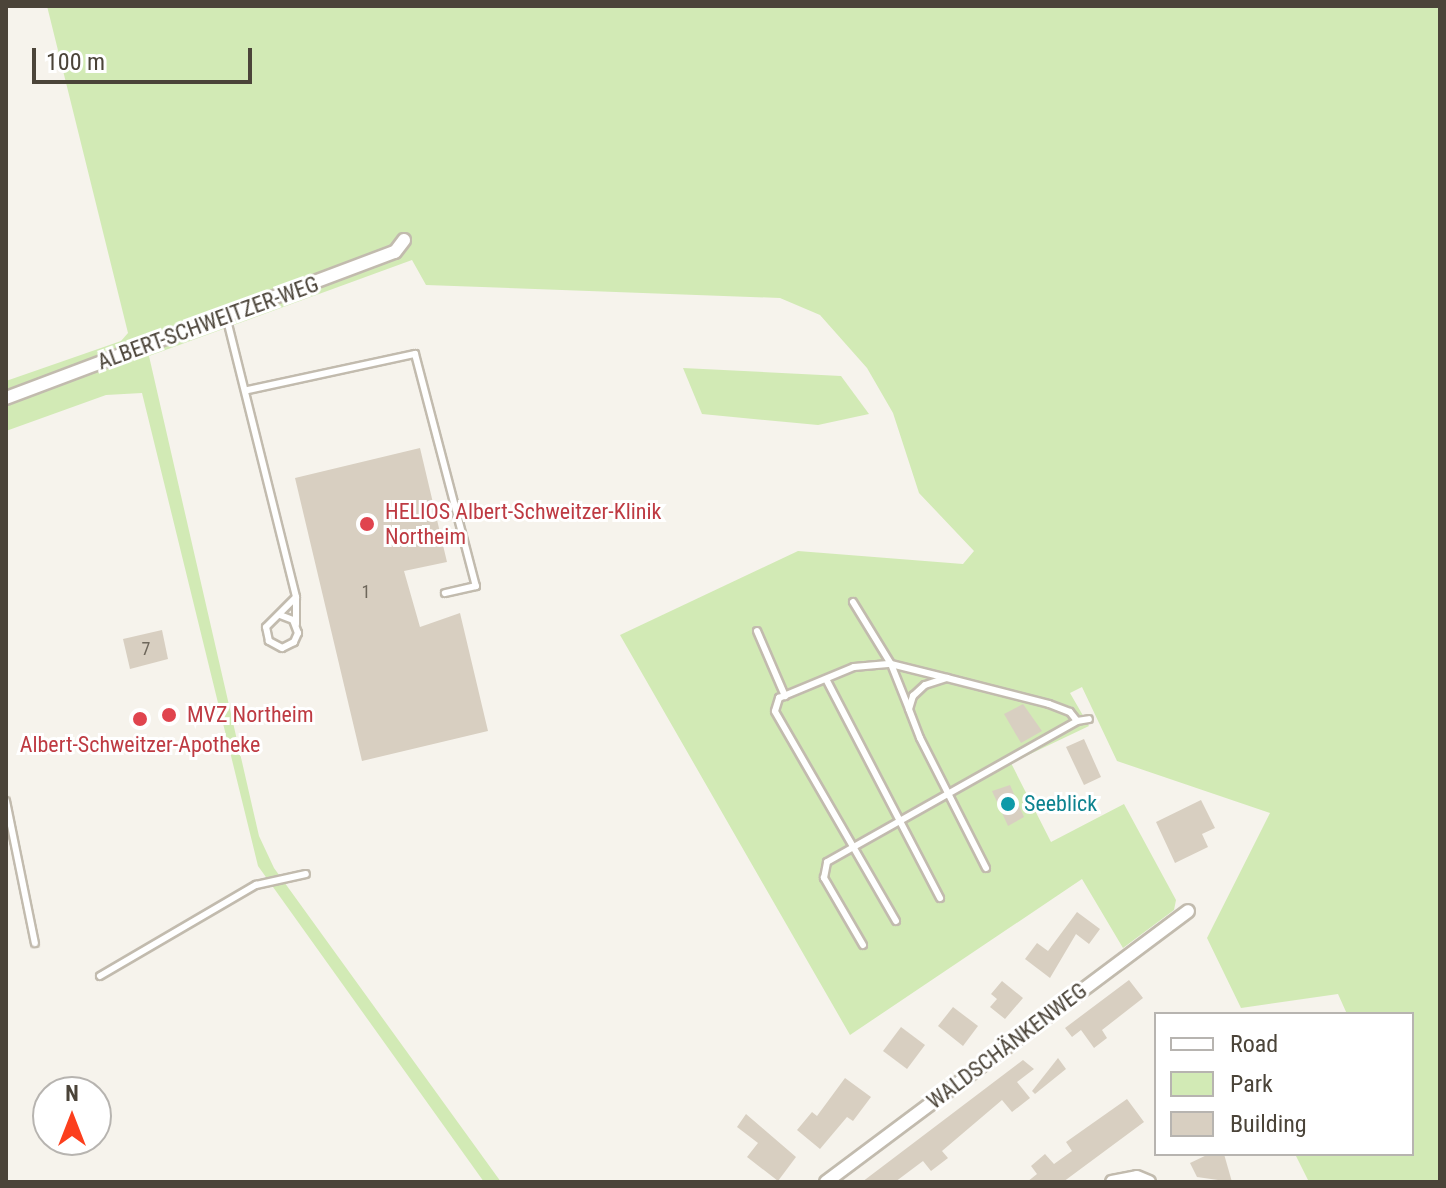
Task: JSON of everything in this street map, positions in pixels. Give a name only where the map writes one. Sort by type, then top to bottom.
[{"type":"street","name":"ALBERT-SCHWEITZER-WEG","points":[[6,398],[395,252],[404,240]]},
{"type":"street","name":"WALDSCHÄNKENWEG","points":[[826,1182],[1188,911]]},
{"type":"street","points":[[1112,1182],[1137,1177],[1149,1182]]},
{"type":"lane","points":[[226,316],[248,390],[296,597],[294,642],[277,647],[266,632],[271,619],[280,615],[296,597]]},
{"type":"lane","points":[[248,390],[415,354],[476,586],[445,593]]},
{"type":"lane","points":[[853,602],[891,664],[909,709],[986,868]]},
{"type":"lane","points":[[280,615],[296,624]]},
{"type":"lane","points":[[757,631],[785,696]]},
{"type":"lane","points":[[896,921],[855,844],[775,711],[785,696],[854,667],[891,664],[1049,704],[1070,712],[1077,721]]},
{"type":"lane","points":[[909,709],[925,685],[947,678]]},
{"type":"lane","points":[[826,679],[940,898]]},
{"type":"lane","points":[[863,945],[824,878],[827,862],[1077,721],[1089,719]]},
{"type":"lane","points":[[6,801],[35,943]]},
{"type":"lane","points":[[100,976],[256,885],[306,874]]},
{"type":"green space","points":[[47,6],[1440,6],[1440,1182],[1309,1182],[1296,1156],[1414,1156],[1414,1012],[1346,1012],[1338,994],[1241,1008],[1207,938],[1270,813],[1117,761],[1082,687],[1070,693],[1089,726],[1011,763],[1051,842],[1124,804],[1176,900],[1174,910],[1123,948],[1082,879],[850,1035],[620,635],[798,551],[963,564],[974,551],[919,493],[893,413],[867,368],[820,315],[780,298],[426,285],[412,260],[149,356],[259,836],[274,868],[501,1182],[484,1182],[258,866],[142,393],[106,395],[6,431],[6,381],[121,341],[128,333]]},
{"type":"green space","points":[[683,368],[841,376],[869,414],[818,425],[702,414]]},
{"type":"building","points":[[420,448],[447,562],[404,571],[420,627],[460,613],[488,731],[362,761],[295,478]]},
{"type":"building","name":"MVZ Northeim","points":[[162,630],[168,659],[130,669],[123,639]]},
{"type":"building","points":[[1023,704],[1042,731],[1021,743],[1004,714]]},
{"type":"building","points":[[1084,739],[1101,777],[1084,785],[1066,747]]},
{"type":"building","name":"Seeblick","points":[[1010,785],[1024,817],[1008,826],[992,791]]},
{"type":"building","points":[[1201,800],[1215,828],[1202,834],[1208,847],[1175,863],[1156,822]]},
{"type":"building","points":[[1077,912],[1100,929],[1089,944],[1076,934],[1050,978],[1025,959],[1037,943],[1048,951]]},
{"type":"building","points":[[1129,980],[1143,998],[1102,1030],[1107,1038],[1094,1048],[1081,1030],[1072,1037],[1065,1028]]},
{"type":"building","points":[[1002,981],[1023,998],[1005,1019],[990,1007],[997,999],[991,994]]},
{"type":"building","points":[[953,1007],[978,1026],[963,1046],[938,1026]]},
{"type":"building","points":[[901,1027],[925,1045],[907,1069],[883,1051]]},
{"type":"building","points":[[1058,1058],[1066,1069],[1035,1094],[1032,1091]]},
{"type":"building","points":[[1023,1060],[1034,1069],[1017,1082],[1030,1098],[1012,1112],[1002,1100],[942,1151],[948,1158],[931,1171],[923,1161],[895,1182],[862,1182]]},
{"type":"building","points":[[845,1078],[871,1097],[853,1121],[847,1117],[820,1149],[797,1130],[812,1112],[817,1116]]},
{"type":"building","points":[[1127,1099],[1144,1122],[1063,1182],[1027,1182],[1037,1174],[1031,1166],[1045,1154],[1054,1164],[1072,1151],[1066,1142]]},
{"type":"building","points":[[746,1114],[796,1157],[778,1181],[747,1157],[758,1143],[737,1127]]},
{"type":"building","points":[[1205,1156],[1225,1156],[1232,1182],[1197,1177],[1190,1163]]},
{"type":"place","name":"HELIOS Albert-Schweitzer-Klinik Northeim","points":[[367,524]]},
{"type":"place","name":"MVZ Northeim","points":[[169,715]]},
{"type":"place","name":"Albert-Schweitzer-Apotheke","points":[[140,719]]},
{"type":"place","name":"Seeblick","points":[[1008,804]]}]
